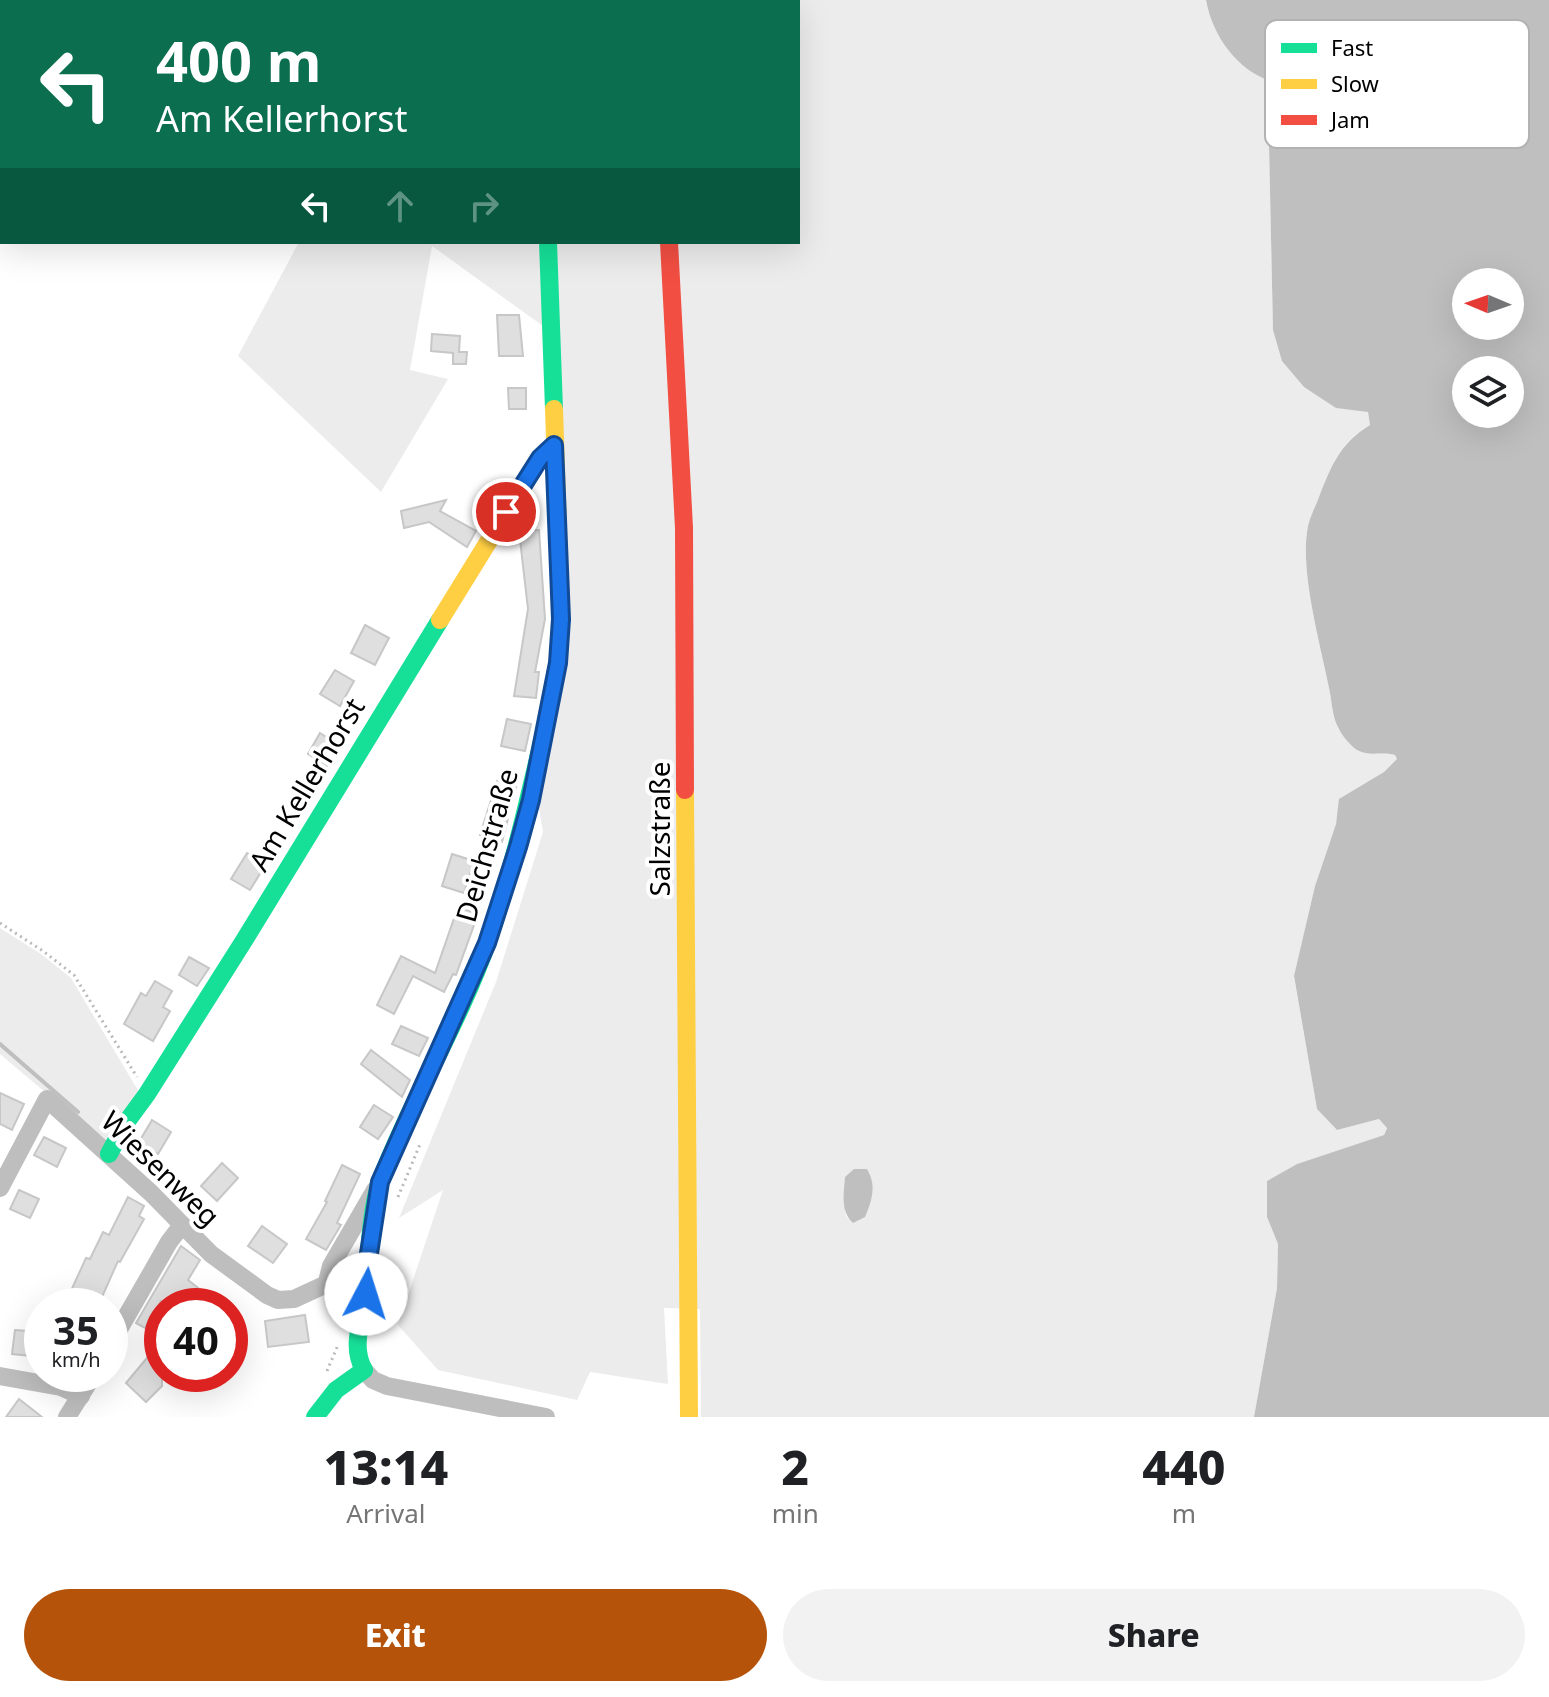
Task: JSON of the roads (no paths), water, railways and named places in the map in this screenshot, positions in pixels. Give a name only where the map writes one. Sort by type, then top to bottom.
[{"type":"street","name":"Deichstraße","points":[[364,1370],[359,1361],[357,1336],[366,1294],[366,1273],[380,1182],[487,943],[531,800],[555,678],[561,619],[548,244]]},
{"type":"street","name":"Salzstraße","points":[[669,244],[684,528],[689,1417]]},
{"type":"street","name":"Am Kellerhorst","points":[[109,1154],[540,458],[554,445]]},
{"type":"street","name":"Wiesenweg","points":[[0,1188],[47,1099],[229,1269],[267,1295],[278,1300],[294,1299],[348,1274],[366,1273]]},
{"type":"street","points":[[327,1282],[331,1266],[380,1182]]},
{"type":"street","points":[[128,1314],[182,1225]]},
{"type":"street","points":[[315,1417],[324,1400],[364,1370],[373,1380],[387,1386],[546,1417]]},
{"type":"street","points":[[0,1376],[61,1387],[81,1396]]},
{"type":"street","points":[[67,1417],[83,1392]]},
{"type":"waterway","points":[[0,1044],[78,1112]]}]
